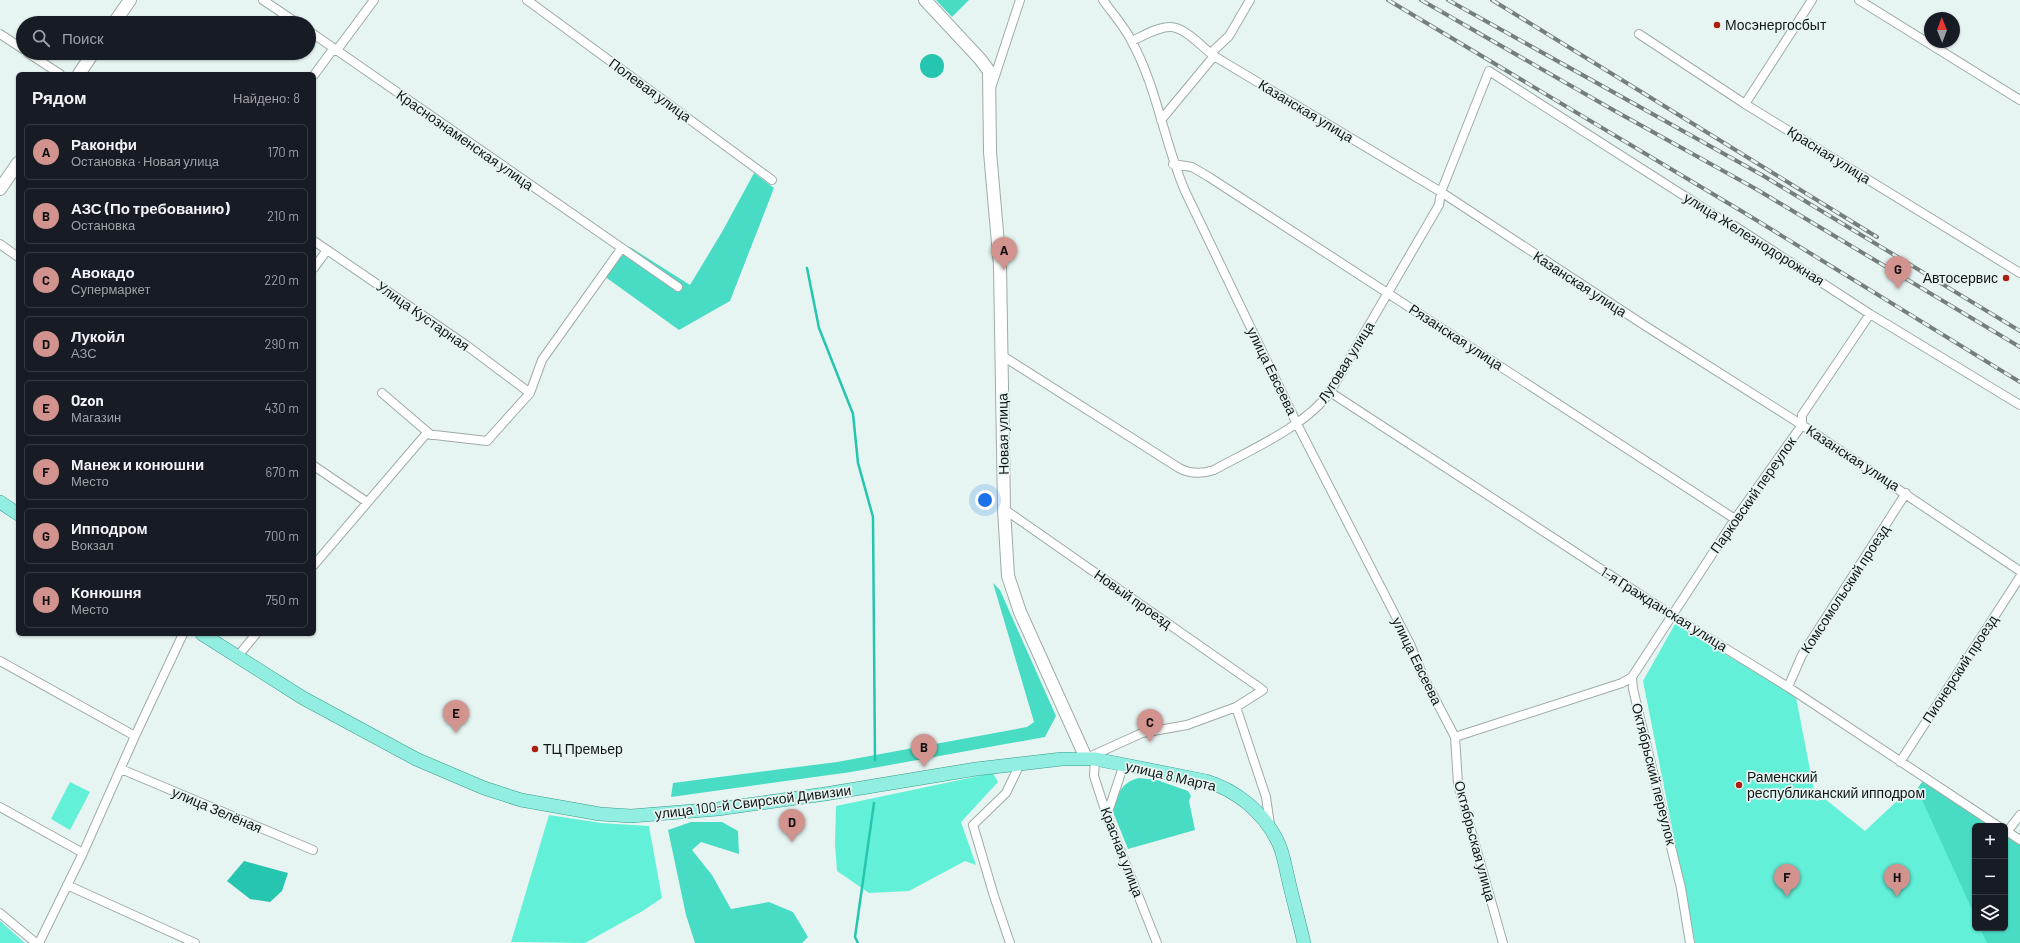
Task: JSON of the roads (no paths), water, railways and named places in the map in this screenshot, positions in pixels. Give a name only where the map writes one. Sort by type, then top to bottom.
[{"type":"main road","points":[[0,502],[16,513]]},
{"type":"main road","name":"улица 100-й Свирской Дивизии","points":[[205,636],[303,698],[416,759],[484,788],[521,800],[600,814],[631,816],[718,809],[1020,764],[1095,760]]},
{"type":"main road","name":"улица 8 Марта","points":[[1095,760],[1124,764],[1218,785],[1248,804],[1271,829],[1282,856],[1304,943]]},
{"type":"street","points":[[119,16],[130,0]]},
{"type":"street","points":[[263,0],[287,16]]},
{"type":"street","points":[[316,72],[331,52],[337,50],[374,0]]},
{"type":"street","name":"Полевая улица","points":[[527,0],[772,180]]},
{"type":"street","name":"Новая улица","points":[[925,0],[989,71],[990,152],[1000,266],[1006,564],[1010,587],[1020,612],[1095,760]]},
{"type":"street","points":[[989,94],[1020,0]]},
{"type":"street","name":"улица Евсеева","points":[[1103,0],[1132,41],[1161,120],[1173,164],[1297,424],[1410,644],[1423,676],[1455,737]]},
{"type":"street","points":[[1161,120],[1214,56],[1213,51],[1229,36],[1250,0]]},
{"type":"street","points":[[1745,104],[1812,0]]},
{"type":"street","points":[[1859,0],[2020,100]]},
{"type":"street","name":"Казанская улица","points":[[1132,41],[1162,28],[1174,28],[1185,33],[1214,56],[1440,192],[1647,328],[1802,424],[2020,571]]},
{"type":"street","points":[[0,34],[16,44]]},
{"type":"street","name":"Красная улица","points":[[1639,34],[1745,104],[2020,273]]},
{"type":"street","name":"Краснознаменская улица","points":[[316,36],[621,249],[678,287]]},
{"type":"street","points":[[39,60],[57,72]]},
{"type":"street","points":[[80,72],[88,60]]},
{"type":"street","name":"Луговая улица","points":[[1001,355],[1189,473],[1214,470],[1297,424],[1318,407],[1330,392],[1439,205],[1440,192],[1489,71]]},
{"type":"street","name":"улица Железнодорожная","points":[[1489,71],[1722,220],[1730,223],[1789,260],[1870,314],[2020,405]]},
{"type":"street","name":"Рязанская улица","points":[[1173,164],[1192,168],[1204,173],[1735,519]]},
{"type":"street","points":[[0,189],[16,166]]},
{"type":"street","name":"Улица Кустарная","points":[[316,242],[466,345],[530,393]]},
{"type":"street","points":[[0,244],[16,256]]},
{"type":"street","points":[[316,563],[426,434],[487,441],[530,393],[542,360],[621,249]]},
{"type":"street","points":[[316,265],[327,250]]},
{"type":"street","name":"Парковский переулок","points":[[1673,616],[1735,519],[1802,424],[1802,415],[1870,314]]},
{"type":"street","name":"1-я Гражданская улица","points":[[1330,392],[1673,616],[1788,687],[1993,823]]},
{"type":"street","points":[[382,393],[432,435]]},
{"type":"street","points":[[316,467],[367,502]]},
{"type":"street","name":"Комсомольский проезд","points":[[1788,687],[1802,654],[1906,494]]},
{"type":"street","name":"Новый проезд","points":[[1004,509],[1262,690],[1236,707]]},
{"type":"street","name":"Пионерский проезд","points":[[1900,762],[2020,577]]},
{"type":"street","points":[[1455,737],[1624,682],[1632,677],[1673,616]]},
{"type":"street","points":[[39,943],[84,853],[122,769],[135,736],[182,636]]},
{"type":"street","points":[[238,656],[254,636]]},
{"type":"street","points":[[0,662],[135,736]]},
{"type":"street","name":"Октябрьский переулок","points":[[1632,677],[1633,688],[1681,888],[1690,943]]},
{"type":"street","points":[[1095,760],[1142,733],[1187,725],[1236,707],[1266,797],[1271,829]]},
{"type":"street","name":"Октябрьская улица","points":[[1455,737],[1458,784],[1503,943]]},
{"type":"street","name":"Красная улица","points":[[1095,760],[1094,776],[1107,815],[1157,943]]},
{"type":"street","points":[[1010,943],[994,896],[973,825],[1006,792],[1020,764]]},
{"type":"street","points":[[1107,815],[1124,764]]},
{"type":"street","name":"улица Зелёная","points":[[122,769],[314,850]]},
{"type":"street","points":[[0,807],[84,853]]},
{"type":"street","points":[[2008,829],[2020,815]]},
{"type":"street","points":[[2008,832],[2020,840]]},
{"type":"street","points":[[67,885],[195,943]]},
{"type":"street","points":[[0,913],[36,943]]},
{"type":"waterway","points":[[807,268],[819,328],[853,414],[858,463],[873,517],[875,760]]},
{"type":"waterway","points":[[858,943],[855,937],[874,803]]},
{"type":"railway","points":[[1388,0],[1743,212],[2020,382]]},
{"type":"railway","points":[[1421,0],[1615,111],[1756,189],[2020,347]]},
{"type":"railway","points":[[1448,0],[1762,175],[2020,331]]},
{"type":"railway","points":[[1492,0],[1877,237]]},
{"type":"place","name":"Мосэнергосбыт","points":[[1717,25]]},
{"type":"place","name":"Раконфи","points":[[1004,270]]},
{"type":"place","name":"Автосервис","points":[[2006,278]]},
{"type":"place","name":"Ипподром","points":[[1898,289]]},
{"type":"place","name":"Ozon","points":[[456,733]]},
{"type":"place","name":"Авокадо","points":[[1150,742]]},
{"type":"place","name":"ТЦ Премьер","points":[[535,749]]},
{"type":"place","name":"АЗС (По требованию)","points":[[924,767]]},
{"type":"place","name":"Раменский республиканский ипподром","points":[[1739,785]]},
{"type":"place","name":"Лукойл","points":[[792,842]]},
{"type":"place","name":"Манеж и конюшни","points":[[1787,897]]},
{"type":"place","name":"Конюшня","points":[[1897,897]]}]
